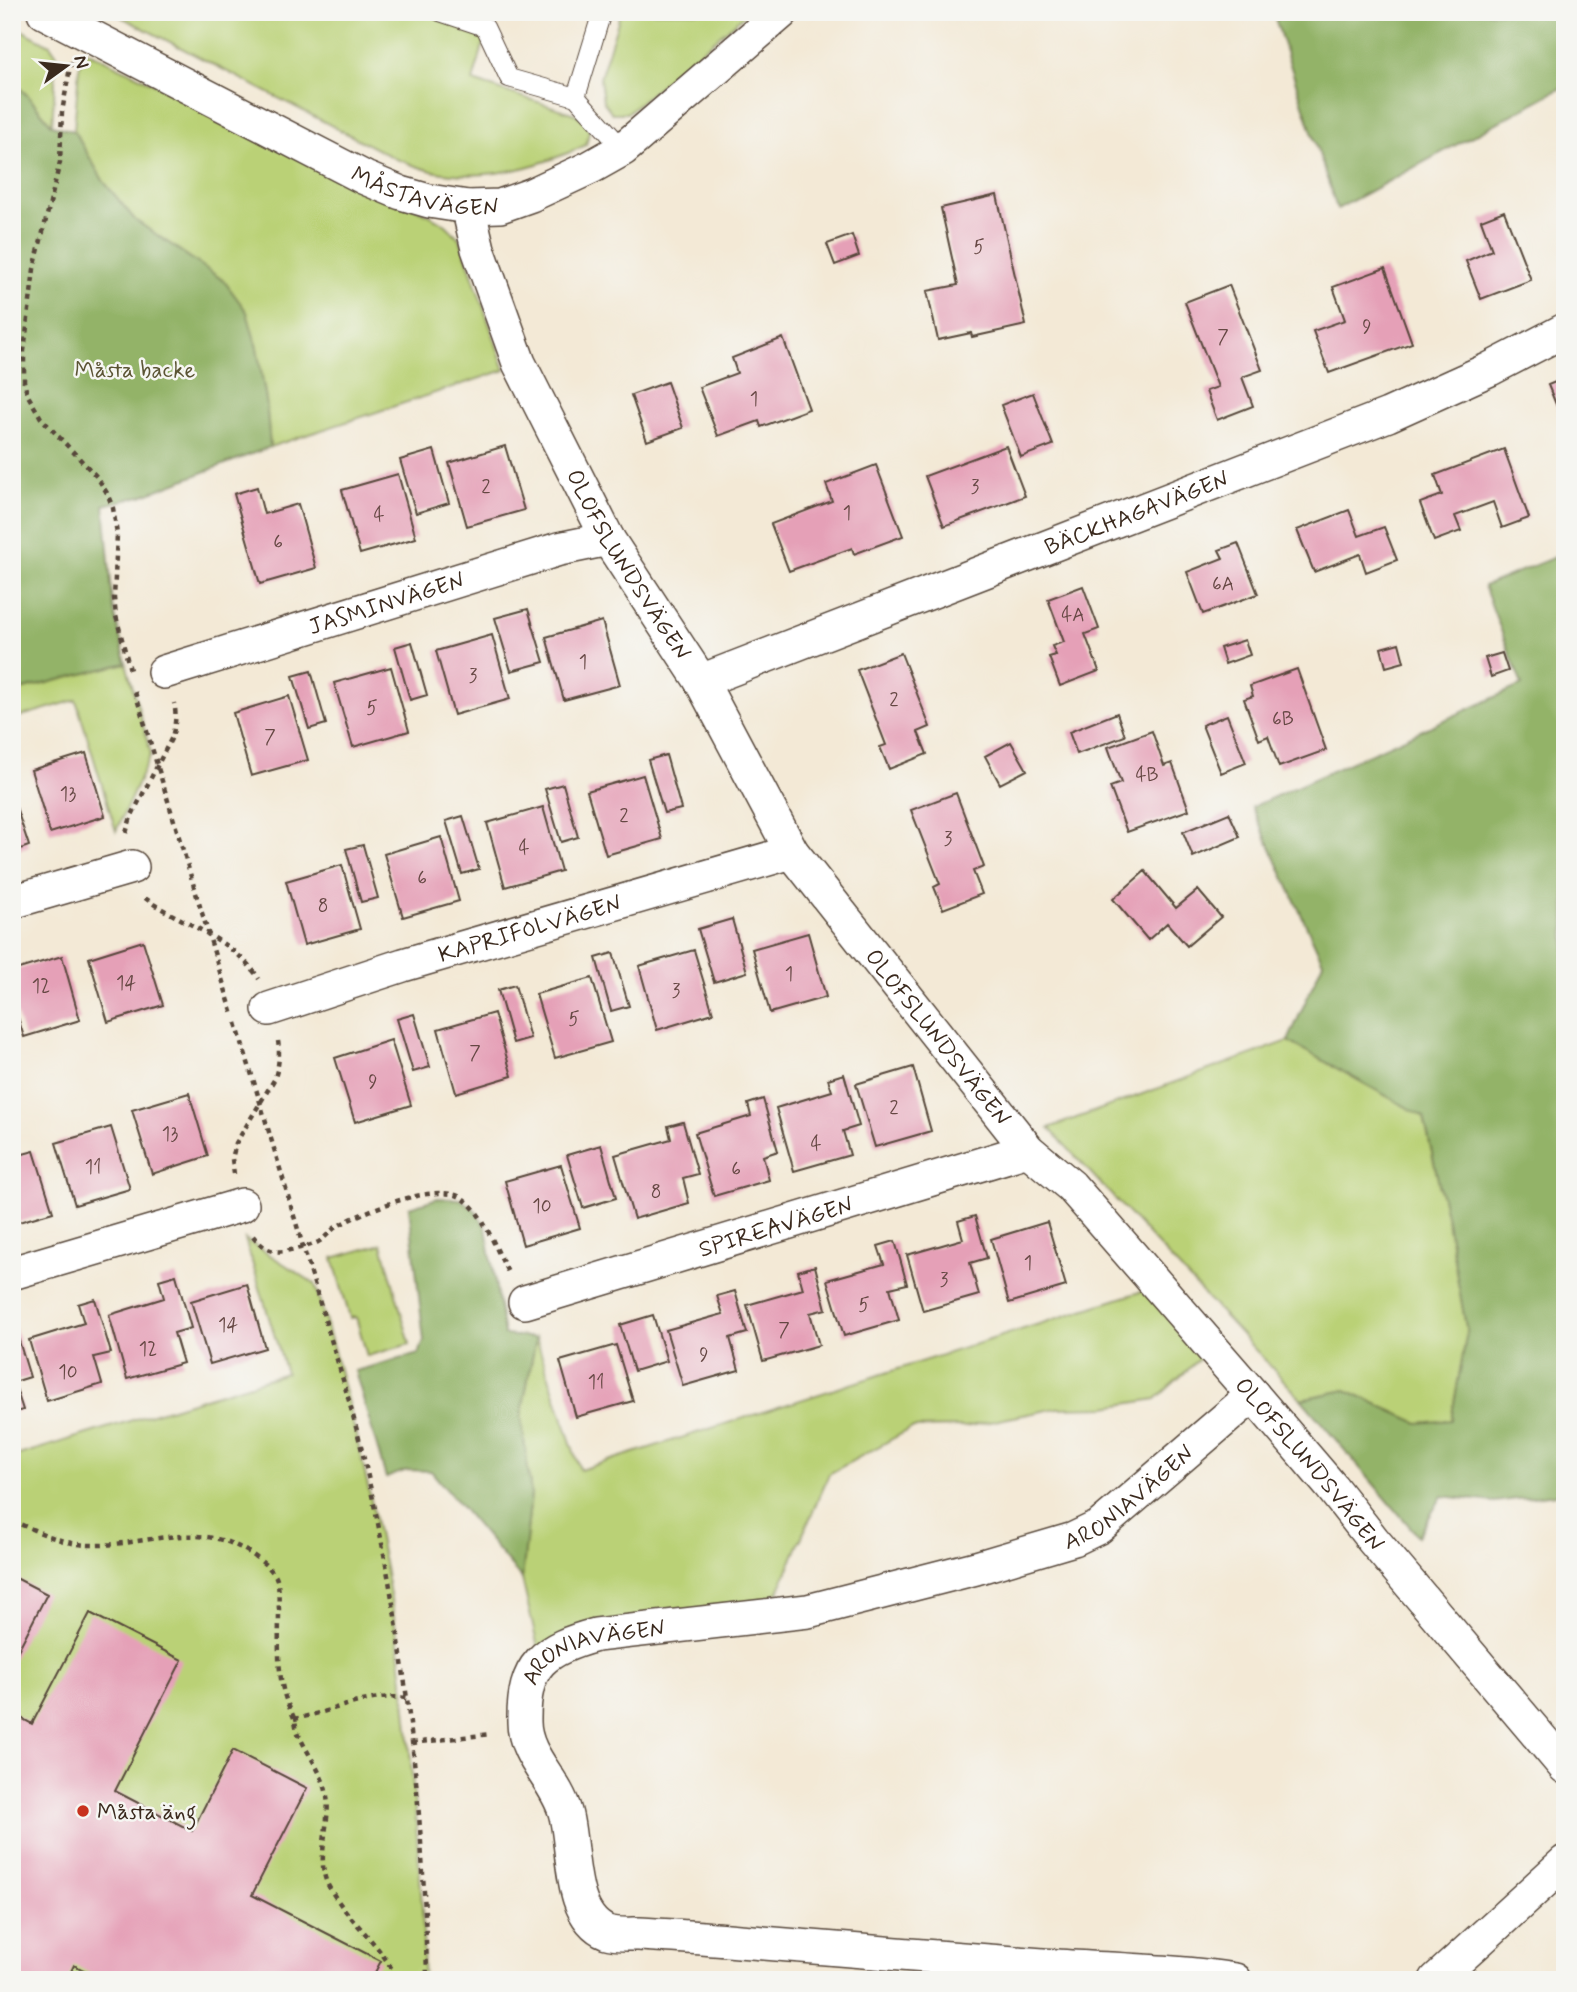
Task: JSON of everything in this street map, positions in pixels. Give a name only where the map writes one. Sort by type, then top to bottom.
[{"type":"street","name":"MÅSTAVÄGEN","points":[[44,12],[85,22],[365,178],[429,201],[468,207],[500,206],[531,195],[592,167],[623,149],[782,12]]},
{"type":"street","name":"OLOFSLUNDSVÄGEN","points":[[468,207],[478,248],[519,363],[608,539],[701,681],[792,852],[1028,1150],[1071,1186],[1253,1395],[1565,1767]]},
{"type":"street","name":"BÄCKHAGAVÄGEN","points":[[701,681],[1388,415],[1490,369],[1565,330]]},
{"type":"street","name":"JASMINVÄGEN","points":[[164,672],[559,549],[608,539]]},
{"type":"street","name":"KAPRIFOLVÄGEN","points":[[269,1009],[403,965],[792,852]]},
{"type":"street","points":[[12,902],[132,867]]},
{"type":"street","name":"SPIREAVÄGEN","points":[[525,1302],[1028,1150]]},
{"type":"street","points":[[12,1273],[242,1205]]},
{"type":"street","name":"ARONIAVÄGEN","points":[[1236,1980],[608,1932],[587,1915],[580,1901],[562,1800],[529,1746],[524,1729],[523,1700],[532,1672],[548,1654],[569,1643],[596,1635],[808,1611],[976,1568],[1074,1539],[1099,1527],[1253,1395]]},
{"type":"street","points":[[1436,1980],[1565,1862]]},
{"type":"lane","points":[[440,12],[465,16],[485,27],[509,78],[576,97],[623,149]]},
{"type":"lane","points":[[576,97],[601,12]]},
{"type":"path","points":[[85,22],[72,55],[66,83],[60,162],[34,269],[24,351],[24,381],[36,412],[97,477],[113,508],[117,534],[114,598],[116,616],[140,710],[355,1423],[397,1624],[407,1698],[422,1849],[427,1980]]},
{"type":"path","points":[[12,379],[24,381]]},
{"type":"path","points":[[164,672],[176,710],[175,724],[172,737],[131,817],[126,832],[127,849],[137,887],[145,898],[235,952],[251,967],[262,986],[278,1041],[279,1060],[274,1080],[236,1143],[232,1159],[234,1176],[252,1234],[261,1246],[279,1253],[314,1244],[333,1228],[365,1213],[418,1195],[451,1193],[468,1203],[484,1225],[525,1302]]},
{"type":"path","points":[[12,1521],[67,1543],[88,1545],[188,1535],[214,1537],[240,1547],[268,1568],[276,1578],[283,1692],[327,1795],[328,1815],[323,1843],[328,1884],[348,1914],[384,1958],[397,1980]]},
{"type":"path","points":[[294,1719],[374,1698],[407,1698]]},
{"type":"path","points":[[412,1743],[524,1729]]},
{"type":"green space","points":[[112,12],[436,12],[486,35],[473,81],[586,120],[589,132],[586,145],[549,160],[511,170],[471,175],[428,170],[396,159]]},
{"type":"green space","points":[[621,12],[748,12],[627,113],[612,113],[603,101],[600,78]]},
{"type":"green space","points":[[1273,12],[1565,12],[1565,86],[1337,209]]},
{"type":"green space","points":[[12,25],[50,45],[57,55],[52,125],[12,81]]},
{"type":"green space","points":[[86,51],[446,225],[460,239],[505,370],[270,447],[266,400],[257,348],[246,312],[224,281],[135,220],[104,182],[74,131],[79,68]]},
{"type":"green space","name":"Måsta backe","points":[[12,81],[52,125],[74,131],[104,182],[135,220],[224,281],[247,312],[257,348],[266,400],[270,447],[141,496],[104,505],[113,606],[126,663],[12,692]]},
{"type":"green space","points":[[1565,553],[1565,1486],[1556,1494],[1494,1502],[1442,1496],[1418,1536],[1301,1399],[1346,1390],[1418,1423],[1451,1420],[1467,1332],[1446,1215],[1424,1117],[1288,1041],[1323,962],[1252,807],[1522,685],[1484,586]]},
{"type":"green space","points":[[126,663],[151,754],[116,831],[76,700],[12,719],[12,692]]},
{"type":"green space","points":[[1288,1041],[1424,1117],[1446,1215],[1467,1332],[1451,1421],[1418,1423],[1346,1390],[1301,1399],[1049,1128]]},
{"type":"green space","points":[[438,1198],[460,1199],[475,1210],[486,1228],[504,1335],[536,1338],[521,1416],[531,1494],[522,1579],[431,1471],[407,1470],[386,1478],[355,1371],[419,1354],[424,1341],[409,1207]]},
{"type":"green space","points":[[245,1239],[315,1284],[362,1459],[381,1547],[403,1679],[421,1895],[423,1980],[12,1980],[12,1457],[286,1373]]},
{"type":"green space","points":[[382,1244],[410,1344],[367,1356],[356,1317],[350,1318],[333,1258]]},
{"type":"green space","points":[[1143,1291],[1208,1351],[1156,1399],[1106,1407],[1057,1408],[965,1427],[912,1428],[829,1474],[778,1592],[739,1620],[682,1629],[542,1665],[522,1579],[531,1494],[521,1416],[536,1338],[580,1470]]},
{"type":"building","points":[[997,195],[1026,325],[972,337],[971,333],[938,340],[927,291],[958,285],[941,208]]},
{"type":"building","points":[[1504,211],[1531,280],[1481,299],[1466,261],[1492,250],[1481,220]]},
{"type":"building","points":[[852,235],[859,256],[835,265],[827,244]]},
{"type":"building","points":[[1385,268],[1412,343],[1329,373],[1313,331],[1345,320],[1333,287]]},
{"type":"building","points":[[1229,285],[1262,370],[1242,377],[1253,406],[1217,420],[1206,391],[1218,387],[1185,302]]},
{"type":"building","points":[[783,338],[809,409],[761,427],[759,421],[718,436],[699,387],[737,373],[732,358]]},
{"type":"building","points":[[1565,378],[1565,412],[1560,414],[1548,385]]},
{"type":"building","points":[[667,382],[683,428],[647,441],[631,395]]},
{"type":"building","points":[[1033,393],[1053,445],[1021,457],[1001,405]]},
{"type":"building","points":[[505,446],[524,510],[467,526],[449,463]]},
{"type":"building","points":[[1006,446],[1025,496],[944,526],[925,476]]},
{"type":"building","points":[[1504,449],[1529,518],[1502,528],[1493,502],[1455,516],[1461,531],[1434,541],[1420,503],[1442,495],[1435,475]]},
{"type":"building","points":[[434,450],[449,503],[416,513],[400,460]]},
{"type":"building","points":[[876,465],[903,536],[854,554],[852,548],[789,571],[771,524],[832,501],[826,484]]},
{"type":"building","points":[[398,474],[416,538],[360,554],[342,490]]},
{"type":"building","points":[[257,487],[264,514],[298,504],[316,568],[260,584],[234,494]]},
{"type":"building","points":[[1349,510],[1359,536],[1384,527],[1397,560],[1366,572],[1360,554],[1314,572],[1297,530]]},
{"type":"building","points":[[1238,543],[1258,594],[1203,614],[1187,572],[1223,558],[1219,550]]},
{"type":"building","points":[[1083,586],[1099,629],[1085,634],[1099,671],[1060,686],[1049,657],[1056,655],[1052,646],[1064,642],[1048,599]]},
{"type":"building","points":[[528,609],[544,662],[511,671],[495,618]]},
{"type":"building","points":[[602,621],[620,685],[564,700],[546,637]]},
{"type":"building","points":[[492,635],[510,699],[454,715],[436,651]]},
{"type":"building","points":[[1245,640],[1250,655],[1225,664],[1220,648]]},
{"type":"building","points":[[412,642],[427,695],[410,700],[395,647]]},
{"type":"building","points":[[1399,643],[1404,662],[1386,667],[1381,648]]},
{"type":"building","points":[[901,653],[930,727],[918,732],[927,754],[889,769],[880,747],[886,745],[857,670]]},
{"type":"building","points":[[1502,653],[1508,671],[1491,677],[1485,658]]},
{"type":"building","points":[[391,667],[409,731],[353,747],[334,683]]},
{"type":"building","points":[[1297,669],[1326,750],[1279,767],[1268,736],[1259,740],[1244,699],[1253,696],[1250,686]]},
{"type":"building","points":[[311,671],[326,724],[309,729],[293,676]]},
{"type":"building","points":[[289,696],[308,760],[251,776],[233,713]]},
{"type":"building","points":[[1117,713],[1125,736],[1077,754],[1069,732]]},
{"type":"building","points":[[1227,715],[1246,763],[1221,773],[1202,725]]},
{"type":"building","points":[[1152,731],[1164,766],[1172,763],[1189,810],[1127,832],[1110,787],[1121,783],[1108,747]]},
{"type":"building","points":[[1011,742],[1027,770],[1000,784],[985,756]]},
{"type":"building","points":[[86,753],[105,816],[50,833],[31,770]]},
{"type":"building","points":[[666,755],[681,809],[664,813],[648,760]]},
{"type":"building","points":[[643,775],[662,839],[606,855],[587,791]]},
{"type":"building","points":[[563,784],[578,837],[561,842],[545,789]]},
{"type":"building","points":[[956,793],[984,867],[973,871],[982,894],[943,909],[934,887],[940,884],[911,810]]},
{"type":"building","points":[[12,795],[29,846],[12,852]]},
{"type":"building","points":[[543,807],[561,871],[505,887],[487,823]]},
{"type":"building","points":[[1229,813],[1240,837],[1193,857],[1183,832]]},
{"type":"building","points":[[463,816],[479,869],[462,874],[446,821]]},
{"type":"building","points":[[441,837],[459,901],[403,917],[384,854]]},
{"type":"building","points":[[363,845],[378,898],[361,902],[346,849]]},
{"type":"building","points":[[342,865],[360,929],[304,945],[286,881]]},
{"type":"building","points":[[1145,871],[1176,908],[1198,890],[1221,917],[1187,946],[1167,923],[1148,940],[1113,899]]},
{"type":"building","points":[[732,919],[747,972],[714,982],[698,929]]},
{"type":"building","points":[[808,933],[826,997],[770,1013],[752,949]]},
{"type":"building","points":[[143,941],[163,1005],[108,1022],[89,958]]},
{"type":"building","points":[[694,950],[713,1013],[657,1030],[639,966]]},
{"type":"building","points":[[613,953],[629,1006],[611,1011],[596,958]]},
{"type":"building","points":[[62,956],[80,1020],[24,1037],[12,998],[12,971]]},
{"type":"building","points":[[592,978],[611,1042],[555,1058],[536,994]]},
{"type":"building","points":[[515,985],[530,1038],[513,1043],[498,990]]},
{"type":"building","points":[[494,1013],[512,1076],[456,1093],[438,1029]]},
{"type":"building","points":[[414,1014],[430,1067],[413,1072],[397,1019]]},
{"type":"building","points":[[391,1040],[411,1105],[355,1122],[335,1058]]},
{"type":"building","points":[[913,1067],[931,1131],[875,1147],[856,1084]]},
{"type":"building","points":[[844,1074],[859,1126],[843,1131],[850,1155],[794,1171],[776,1108],[832,1091],[828,1079]]},
{"type":"building","points":[[189,1093],[208,1156],[152,1174],[132,1110]]},
{"type":"building","points":[[763,1099],[778,1151],[763,1156],[769,1180],[714,1196],[695,1133],[751,1116],[748,1104]]},
{"type":"building","points":[[683,1122],[698,1174],[683,1178],[689,1203],[634,1219],[615,1155],[671,1139],[668,1126]]},
{"type":"building","points":[[111,1127],[130,1189],[75,1205],[56,1143]]},
{"type":"building","points":[[601,1145],[616,1198],[583,1208],[567,1155]]},
{"type":"building","points":[[34,1151],[53,1212],[12,1224],[12,1157]]},
{"type":"building","points":[[561,1165],[580,1228],[523,1245],[505,1181]]},
{"type":"building","points":[[975,1216],[987,1258],[970,1263],[979,1295],[923,1311],[907,1255],[963,1239],[958,1221]]},
{"type":"building","points":[[1047,1222],[1066,1286],[1009,1303],[991,1239]]},
{"type":"building","points":[[895,1241],[907,1284],[890,1288],[899,1320],[844,1336],[827,1280],[884,1264],[878,1246]]},
{"type":"building","points":[[815,1266],[826,1309],[810,1313],[819,1345],[763,1361],[747,1305],[803,1289],[798,1271]]},
{"type":"building","points":[[176,1275],[191,1328],[174,1333],[183,1363],[127,1379],[109,1315],[164,1298],[159,1280]]},
{"type":"building","points":[[247,1284],[265,1348],[210,1364],[191,1301]]},
{"type":"building","points":[[735,1291],[747,1333],[730,1338],[739,1370],[683,1386],[666,1330],[723,1314],[717,1296]]},
{"type":"building","points":[[95,1299],[111,1353],[94,1357],[102,1384],[47,1401],[29,1340],[84,1323],[78,1304]]},
{"type":"building","points":[[653,1315],[667,1361],[634,1371],[620,1325]]},
{"type":"building","points":[[12,1318],[30,1377],[14,1382],[23,1410],[12,1413]]},
{"type":"building","points":[[616,1345],[633,1401],[576,1417],[560,1361]]},
{"type":"building","points":[[12,1576],[47,1594],[12,1662]]},
{"type":"building","name":"Måsta äng","points":[[90,1613],[182,1660],[115,1791],[192,1831],[233,1750],[307,1788],[252,1895],[381,1961],[371,1980],[103,1980],[74,1965],[67,1980],[12,1980],[12,1713],[32,1724]]},
{"type":"place","name":"Måsta äng","points":[[83,1811]]}]
